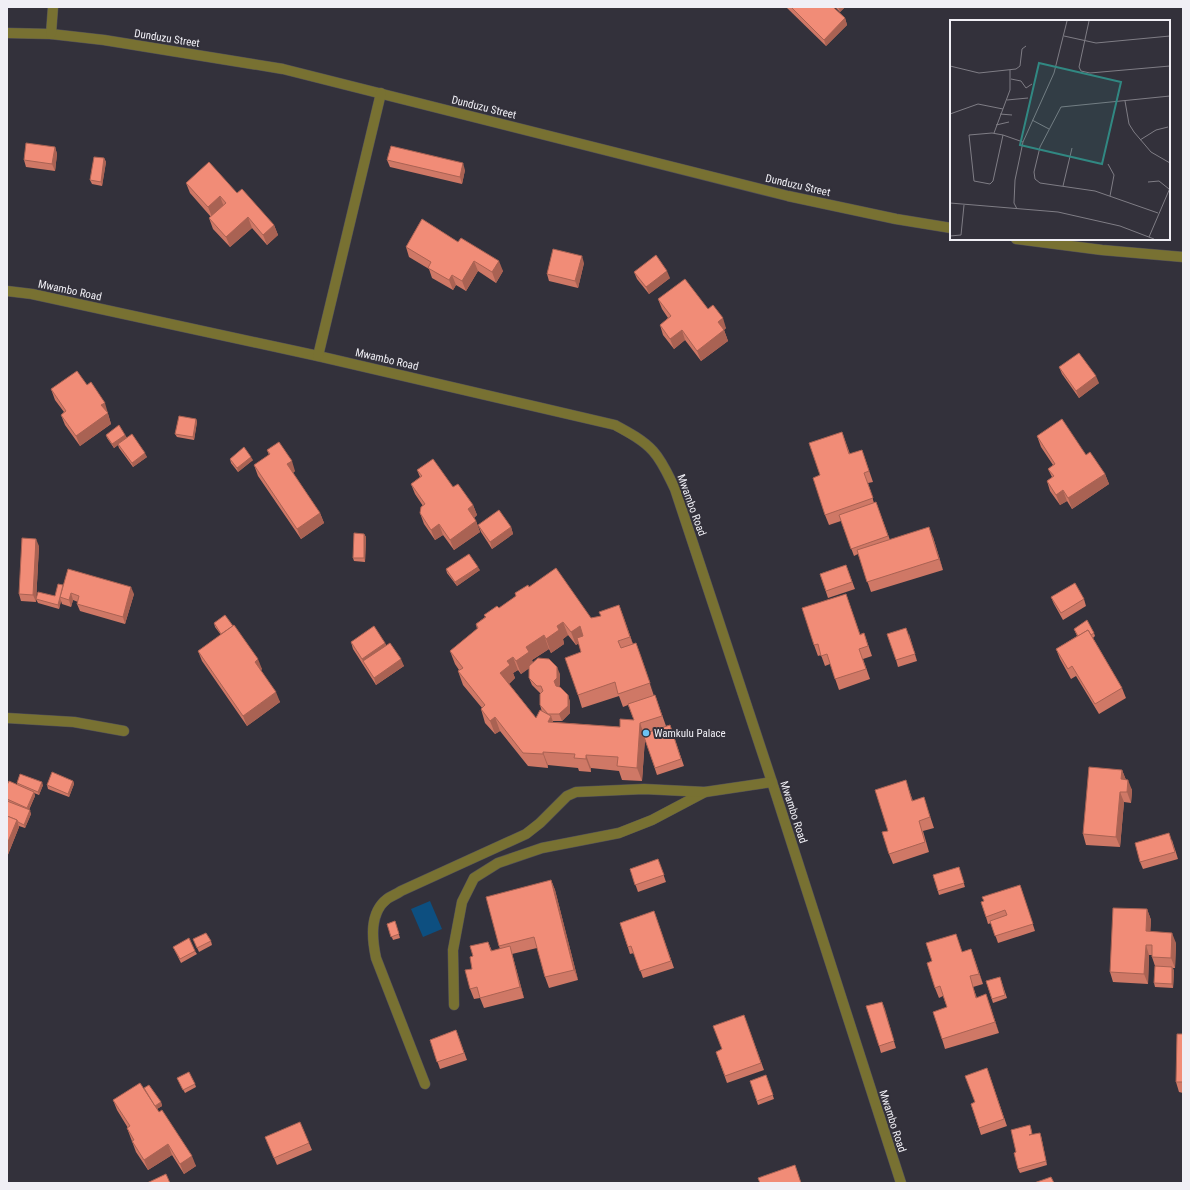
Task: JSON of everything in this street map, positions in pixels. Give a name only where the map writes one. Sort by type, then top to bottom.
[{"type":"street","points":[[51,34],[53,7]]},
{"type":"street","name":"Dunduzu Street","points":[[7,33],[51,34],[154,48],[283,69],[788,196],[896,219],[950,228]]},
{"type":"street","points":[[318,356],[382,93]]},
{"type":"street","points":[[1024,240],[1102,250],[1183,257]]},
{"type":"street","name":"Mwambo Road","points":[[7,291],[32,294],[318,356],[615,425],[635,436],[653,451],[665,469],[675,489],[772,782],[901,1183]]},
{"type":"street","points":[[7,718],[74,722],[124,731]]},
{"type":"street","points":[[424,1084],[376,958],[372,942],[373,925],[378,911],[386,900],[401,891],[526,834],[540,823],[568,796],[576,792],[644,789],[705,792],[772,782]]},
{"type":"street","points":[[454,1005],[453,950],[462,902],[474,878],[498,863],[542,848],[619,833],[652,820],[705,792]]},
{"type":"water","points":[[430,901],[442,929],[423,937],[411,909]]},
{"type":"building","points":[[791,7],[833,7],[845,18],[824,40]]},
{"type":"building","points":[[26,143],[55,147],[52,164],[24,160]]},
{"type":"building","points":[[391,146],[463,163],[460,177],[387,160]]},
{"type":"building","points":[[94,157],[104,158],[101,182],[90,180]]},
{"type":"building","points":[[209,162],[237,193],[242,189],[274,225],[263,235],[248,217],[226,237],[209,218],[226,203],[220,196],[208,207],[186,183]]},
{"type":"building","points":[[422,219],[458,242],[461,238],[499,261],[492,272],[474,261],[462,281],[452,275],[449,280],[428,268],[431,262],[406,247]]},
{"type":"building","points":[[553,249],[582,256],[575,281],[547,274]]},
{"type":"building","points":[[656,255],[667,271],[646,287],[634,272]]},
{"type":"building","points":[[685,279],[708,309],[713,305],[723,318],[718,322],[724,330],[697,351],[682,330],[670,339],[660,325],[671,316],[658,299]]},
{"type":"building","points":[[1079,353],[1096,376],[1076,391],[1059,367]]},
{"type":"building","points":[[77,371],[87,385],[91,382],[105,403],[101,405],[108,413],[76,436],[61,415],[66,411],[51,389]]},
{"type":"building","points":[[179,416],[196,419],[193,437],[175,434]]},
{"type":"building","points":[[1062,419],[1086,455],[1090,452],[1105,474],[1068,498],[1063,490],[1056,495],[1047,481],[1054,476],[1048,469],[1055,464],[1037,436]]},
{"type":"building","points":[[119,425],[125,435],[112,444],[106,435]]},
{"type":"building","points":[[842,432],[849,454],[862,450],[869,471],[864,473],[873,498],[825,515],[813,478],[820,475],[809,443]]},
{"type":"building","points":[[132,434],[145,453],[132,463],[118,444]]},
{"type":"building","points":[[279,442],[292,461],[287,464],[320,513],[297,529],[254,465],[270,454],[267,450]]},
{"type":"building","points":[[244,447],[251,457],[237,468],[230,459]]},
{"type":"building","points":[[433,459],[453,487],[458,484],[473,505],[468,509],[476,521],[450,540],[439,524],[431,530],[420,513],[421,507],[425,504],[411,484],[422,476],[417,470]]},
{"type":"building","points":[[876,502],[888,536],[851,549],[839,515]]},
{"type":"building","points":[[499,510],[511,527],[490,542],[478,525]]},
{"type":"building","points":[[929,527],[939,559],[867,582],[857,550]]},
{"type":"building","points":[[354,533],[364,534],[364,558],[353,558]]},
{"type":"building","points":[[22,538],[36,539],[33,595],[19,594]]},
{"type":"building","points":[[469,554],[478,567],[455,582],[446,569]]},
{"type":"building","points":[[846,565],[852,582],[826,591],[820,574]]},
{"type":"building","points":[[556,568],[591,618],[601,616],[599,612],[619,605],[630,637],[618,641],[621,648],[636,643],[650,683],[618,694],[615,682],[578,695],[565,658],[581,652],[577,638],[583,636],[580,626],[571,632],[563,622],[557,626],[559,630],[546,639],[544,635],[526,647],[529,652],[516,661],[513,657],[507,661],[510,665],[500,673],[536,718],[540,710],[551,716],[548,722],[620,727],[620,719],[634,720],[628,704],[655,695],[662,716],[640,723],[637,768],[617,766],[618,757],[586,755],[586,759],[574,758],[575,754],[543,752],[543,754],[523,753],[495,717],[490,721],[481,709],[485,705],[458,671],[463,668],[450,651],[478,628],[476,624],[486,617],[484,615],[497,606],[499,608],[516,596],[515,593],[528,585],[529,587]]},
{"type":"building","points":[[68,569],[131,587],[123,617],[77,604],[79,596],[71,593],[69,600],[60,597]]},
{"type":"building","points":[[1075,583],[1084,599],[1061,613],[1051,597]]},
{"type":"building","points":[[58,584],[63,585],[58,605],[36,599],[38,592],[55,596]]},
{"type":"building","points":[[846,594],[860,635],[864,633],[868,646],[859,649],[866,669],[835,679],[827,654],[821,656],[818,644],[814,645],[802,608]]},
{"type":"building","points":[[225,615],[233,626],[221,634],[214,623]]},
{"type":"building","points":[[1087,620],[1094,633],[1091,635],[1088,630],[1078,636],[1074,629]]},
{"type":"building","points":[[234,625],[258,659],[255,662],[276,692],[243,716],[198,651]]},
{"type":"building","points":[[374,626],[385,643],[362,659],[351,642]]},
{"type":"building","points":[[906,628],[915,654],[896,660],[887,634]]},
{"type":"building","points":[[1088,630],[1122,688],[1095,704],[1072,666],[1068,669],[1056,649]]},
{"type":"building","points":[[390,643],[401,659],[374,678],[363,661]]},
{"type":"building","points":[[538,658],[549,659],[557,667],[557,678],[554,681],[556,686],[560,687],[568,695],[568,706],[559,714],[548,714],[540,705],[540,694],[543,691],[541,686],[537,686],[529,678],[529,666]]},
{"type":"building","points":[[670,725],[681,759],[655,768],[643,734]]},
{"type":"building","points":[[1089,767],[1122,770],[1121,779],[1128,780],[1127,792],[1120,792],[1116,837],[1083,834]]},
{"type":"building","points":[[52,772],[73,781],[68,794],[47,785]]},
{"type":"building","points":[[20,774],[42,782],[38,792],[17,783]]},
{"type":"building","points":[[906,780],[912,801],[924,797],[930,817],[919,821],[925,842],[889,854],[882,832],[888,831],[875,790]]},
{"type":"building","points":[[9,781],[34,792],[27,808],[7,799],[7,785]]},
{"type":"building","points":[[7,801],[30,810],[24,825],[7,816]]},
{"type":"building","points":[[7,816],[17,820],[7,844]]},
{"type":"building","points":[[1169,833],[1175,852],[1140,862],[1135,843]]},
{"type":"building","points":[[658,859],[664,875],[635,885],[630,869]]},
{"type":"building","points":[[959,867],[964,883],[938,891],[933,875]]},
{"type":"building","points":[[551,880],[574,970],[545,977],[534,937],[499,946],[486,897]]},
{"type":"building","points":[[1020,885],[1033,924],[995,936],[990,921],[1007,915],[1005,910],[986,917],[981,902],[984,901],[982,897]]},
{"type":"building","points":[[1113,908],[1147,909],[1146,931],[1172,933],[1171,958],[1152,957],[1152,945],[1146,945],[1144,974],[1110,972]]},
{"type":"building","points":[[654,911],[671,961],[640,971],[631,946],[628,947],[620,923]]},
{"type":"building","points":[[395,921],[399,934],[391,937],[387,924]]},
{"type":"building","points":[[206,933],[211,941],[197,948],[193,939]]},
{"type":"building","points":[[956,934],[962,952],[971,949],[979,974],[970,976],[976,998],[986,994],[995,1022],[942,1039],[933,1012],[947,1007],[940,986],[935,988],[927,963],[932,961],[926,943]]},
{"type":"building","points":[[189,938],[195,951],[180,959],[173,947]]},
{"type":"building","points":[[488,942],[491,951],[510,946],[520,987],[480,998],[477,987],[470,989],[465,970],[472,969],[470,957],[473,956],[470,946]]},
{"type":"building","points":[[1155,966],[1172,967],[1172,984],[1154,983]]},
{"type":"building","points":[[1000,977],[1005,995],[992,999],[986,981]]},
{"type":"building","points":[[882,1002],[894,1041],[879,1046],[866,1006]]},
{"type":"building","points":[[744,1015],[761,1063],[725,1076],[716,1052],[722,1049],[713,1026]]},
{"type":"building","points":[[456,1030],[464,1053],[437,1062],[430,1040]]},
{"type":"building","points":[[1177,1034],[1183,1034],[1183,1082],[1176,1082]]},
{"type":"building","points":[[987,1068],[1004,1119],[979,1128],[971,1104],[975,1102],[965,1076]]},
{"type":"building","points":[[189,1072],[195,1084],[183,1090],[177,1078]]},
{"type":"building","points":[[766,1075],[773,1095],[757,1101],[750,1081]]},
{"type":"building","points":[[140,1083],[159,1112],[162,1110],[192,1156],[180,1164],[168,1144],[144,1160],[132,1141],[134,1140],[127,1128],[130,1126],[113,1100]]},
{"type":"building","points":[[149,1085],[161,1102],[155,1106],[144,1088]]},
{"type":"building","points":[[300,1122],[309,1143],[274,1158],[265,1137]]},
{"type":"building","points":[[1030,1125],[1032,1134],[1029,1135],[1040,1133],[1046,1161],[1018,1169],[1011,1130]]},
{"type":"building","points":[[795,1165],[801,1183],[760,1183],[758,1178]]},
{"type":"building","points":[[166,1174],[170,1183],[147,1183]]},
{"type":"building","points":[[1051,1177],[1054,1183],[1034,1183]]},
{"type":"place","name":"Wamkulu Palace","points":[[646,733]]}]
